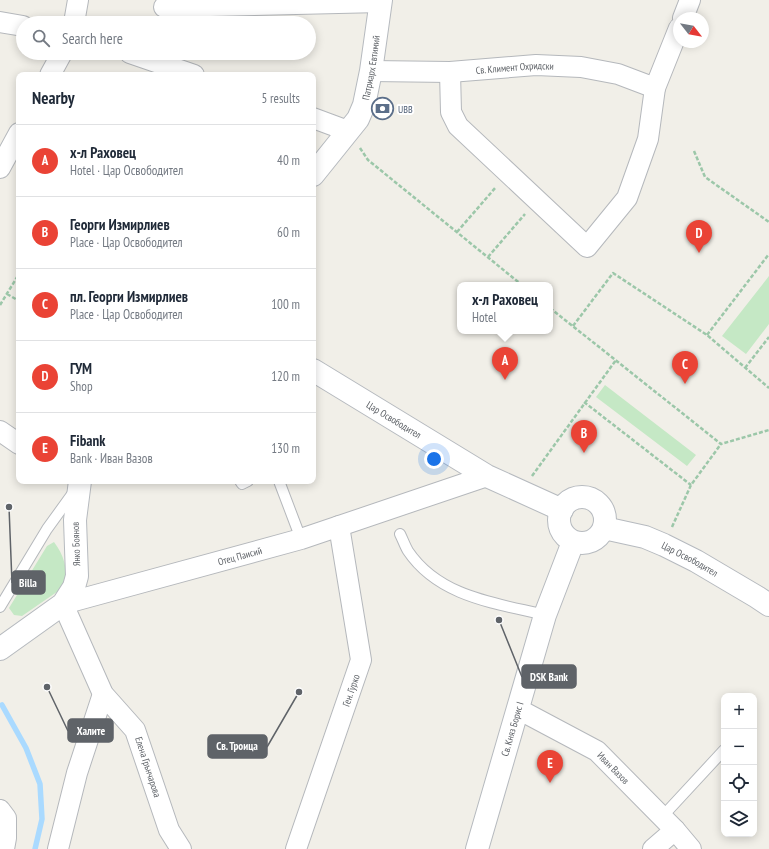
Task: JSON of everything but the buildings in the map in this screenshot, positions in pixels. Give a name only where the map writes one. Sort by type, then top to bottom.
[{"type":"main road","name":"Патриарх Евтимий","points":[[348,131],[358,119],[364,105],[371,71],[381,1]]},
{"type":"main road","points":[[316,171],[348,131]]},
{"type":"main road","name":"Цар Освободител","points":[[316,372],[487,476],[562,510]]},
{"type":"main road","name":"Янко Боянов","points":[[63,604],[74,587],[77,576],[75,520],[78,484]]},
{"type":"main road","points":[[579,497],[587,498],[594,501],[604,512],[604,528],[595,540],[588,543],[573,542],[562,532],[559,517],[566,504],[579,497]]},
{"type":"main road","name":"Цар Освободител","points":[[604,528],[645,538],[664,545],[696,561],[769,605]]},
{"type":"main road","name":"Св. Княз Борис I","points":[[477,849],[545,615],[573,542]]},
{"type":"main road","name":"Отец Паисий","points":[[0,649],[63,604]]},
{"type":"street","points":[[75,16],[78,0]]},
{"type":"street","points":[[685,12],[690,0]]},
{"type":"street","points":[[162,10],[381,1]]},
{"type":"street","points":[[0,22],[16,25]]},
{"type":"street","points":[[450,72],[451,112],[458,126],[587,247],[628,198],[648,139],[654,88],[673,42]]},
{"type":"street","points":[[52,72],[58,60]]},
{"type":"street","points":[[159,60],[187,72]]},
{"type":"street","name":"Св. Климент Охридски","points":[[371,71],[450,72],[536,65],[581,67],[618,74],[654,88]]},
{"type":"street","points":[[316,119],[348,131]]},
{"type":"street","points":[[0,168],[16,139]]},
{"type":"street","points":[[0,430],[16,442]]},
{"type":"street","name":"Отец Паисий","points":[[63,604],[301,539],[487,476]]},
{"type":"street","name":"Ген. Гурко","points":[[296,849],[361,660],[339,526]]},
{"type":"street","name":"Елена Грънчарова","points":[[63,604],[103,694],[135,730],[169,830],[181,849]]},
{"type":"street","points":[[58,849],[77,773],[103,694]]},
{"type":"street","name":"Иван Вазов","points":[[518,709],[597,751],[669,823],[691,849]]},
{"type":"street","points":[[0,810],[6,818],[6,838],[4,849]]},
{"type":"street","points":[[653,849],[669,823]]},
{"type":"lane","points":[[0,607],[47,529],[77,484]]},
{"type":"lane","points":[[280,484],[301,539]]},
{"type":"lane","points":[[400,534],[407,550],[416,561],[427,572],[454,590],[472,598],[545,615]]},
{"type":"lane","points":[[669,823],[721,754]]},
{"type":"path","points":[[348,131],[368,160],[518,282]]},
{"type":"path","points":[[694,150],[705,177],[769,222]]},
{"type":"path","points":[[457,232],[508,173]]},
{"type":"path","points":[[488,257],[526,213]]},
{"type":"path","points":[[706,335],[769,254]]},
{"type":"path","points":[[572,326],[613,273],[706,335],[769,388]]},
{"type":"path","points":[[0,306],[16,279]]},
{"type":"path","points":[[7,294],[16,299]]},
{"type":"path","points":[[553,310],[721,444]]},
{"type":"path","points":[[744,368],[769,337]]},
{"type":"path","points":[[521,491],[584,402],[616,360]]},
{"type":"path","points":[[584,402],[691,485]]},
{"type":"path","points":[[664,545],[691,485],[721,444],[769,430]]},
{"type":"green space","points":[[769,276],[769,324],[746,354],[722,336]]},
{"type":"green space","points":[[605,385],[696,455],[687,466],[596,397]]},
{"type":"green space","points":[[54,542],[64,562],[67,585],[22,616],[14,615],[9,608],[47,546]]},
{"type":"waterway","points":[[2,705],[26,748],[40,784],[42,819],[35,849]]},
{"type":"place","name":"UBB","points":[[383,109]]},
{"type":"place","name":"ГУМ","points":[[699,253]]},
{"type":"place","name":"х-л Раховец","points":[[505,380]]},
{"type":"place","name":"пл. Георги Измирлиев","points":[[685,384]]},
{"type":"place","name":"Георги Измирлиев","points":[[584,453]]},
{"type":"place","name":"Billa","points":[[9,507]]},
{"type":"place","name":"DSK Bank","points":[[499,620]]},
{"type":"place","name":"Халите","points":[[47,687]]},
{"type":"place","name":"Св. Троица","points":[[299,692]]},
{"type":"place","name":"Fibank","points":[[550,783]]}]
